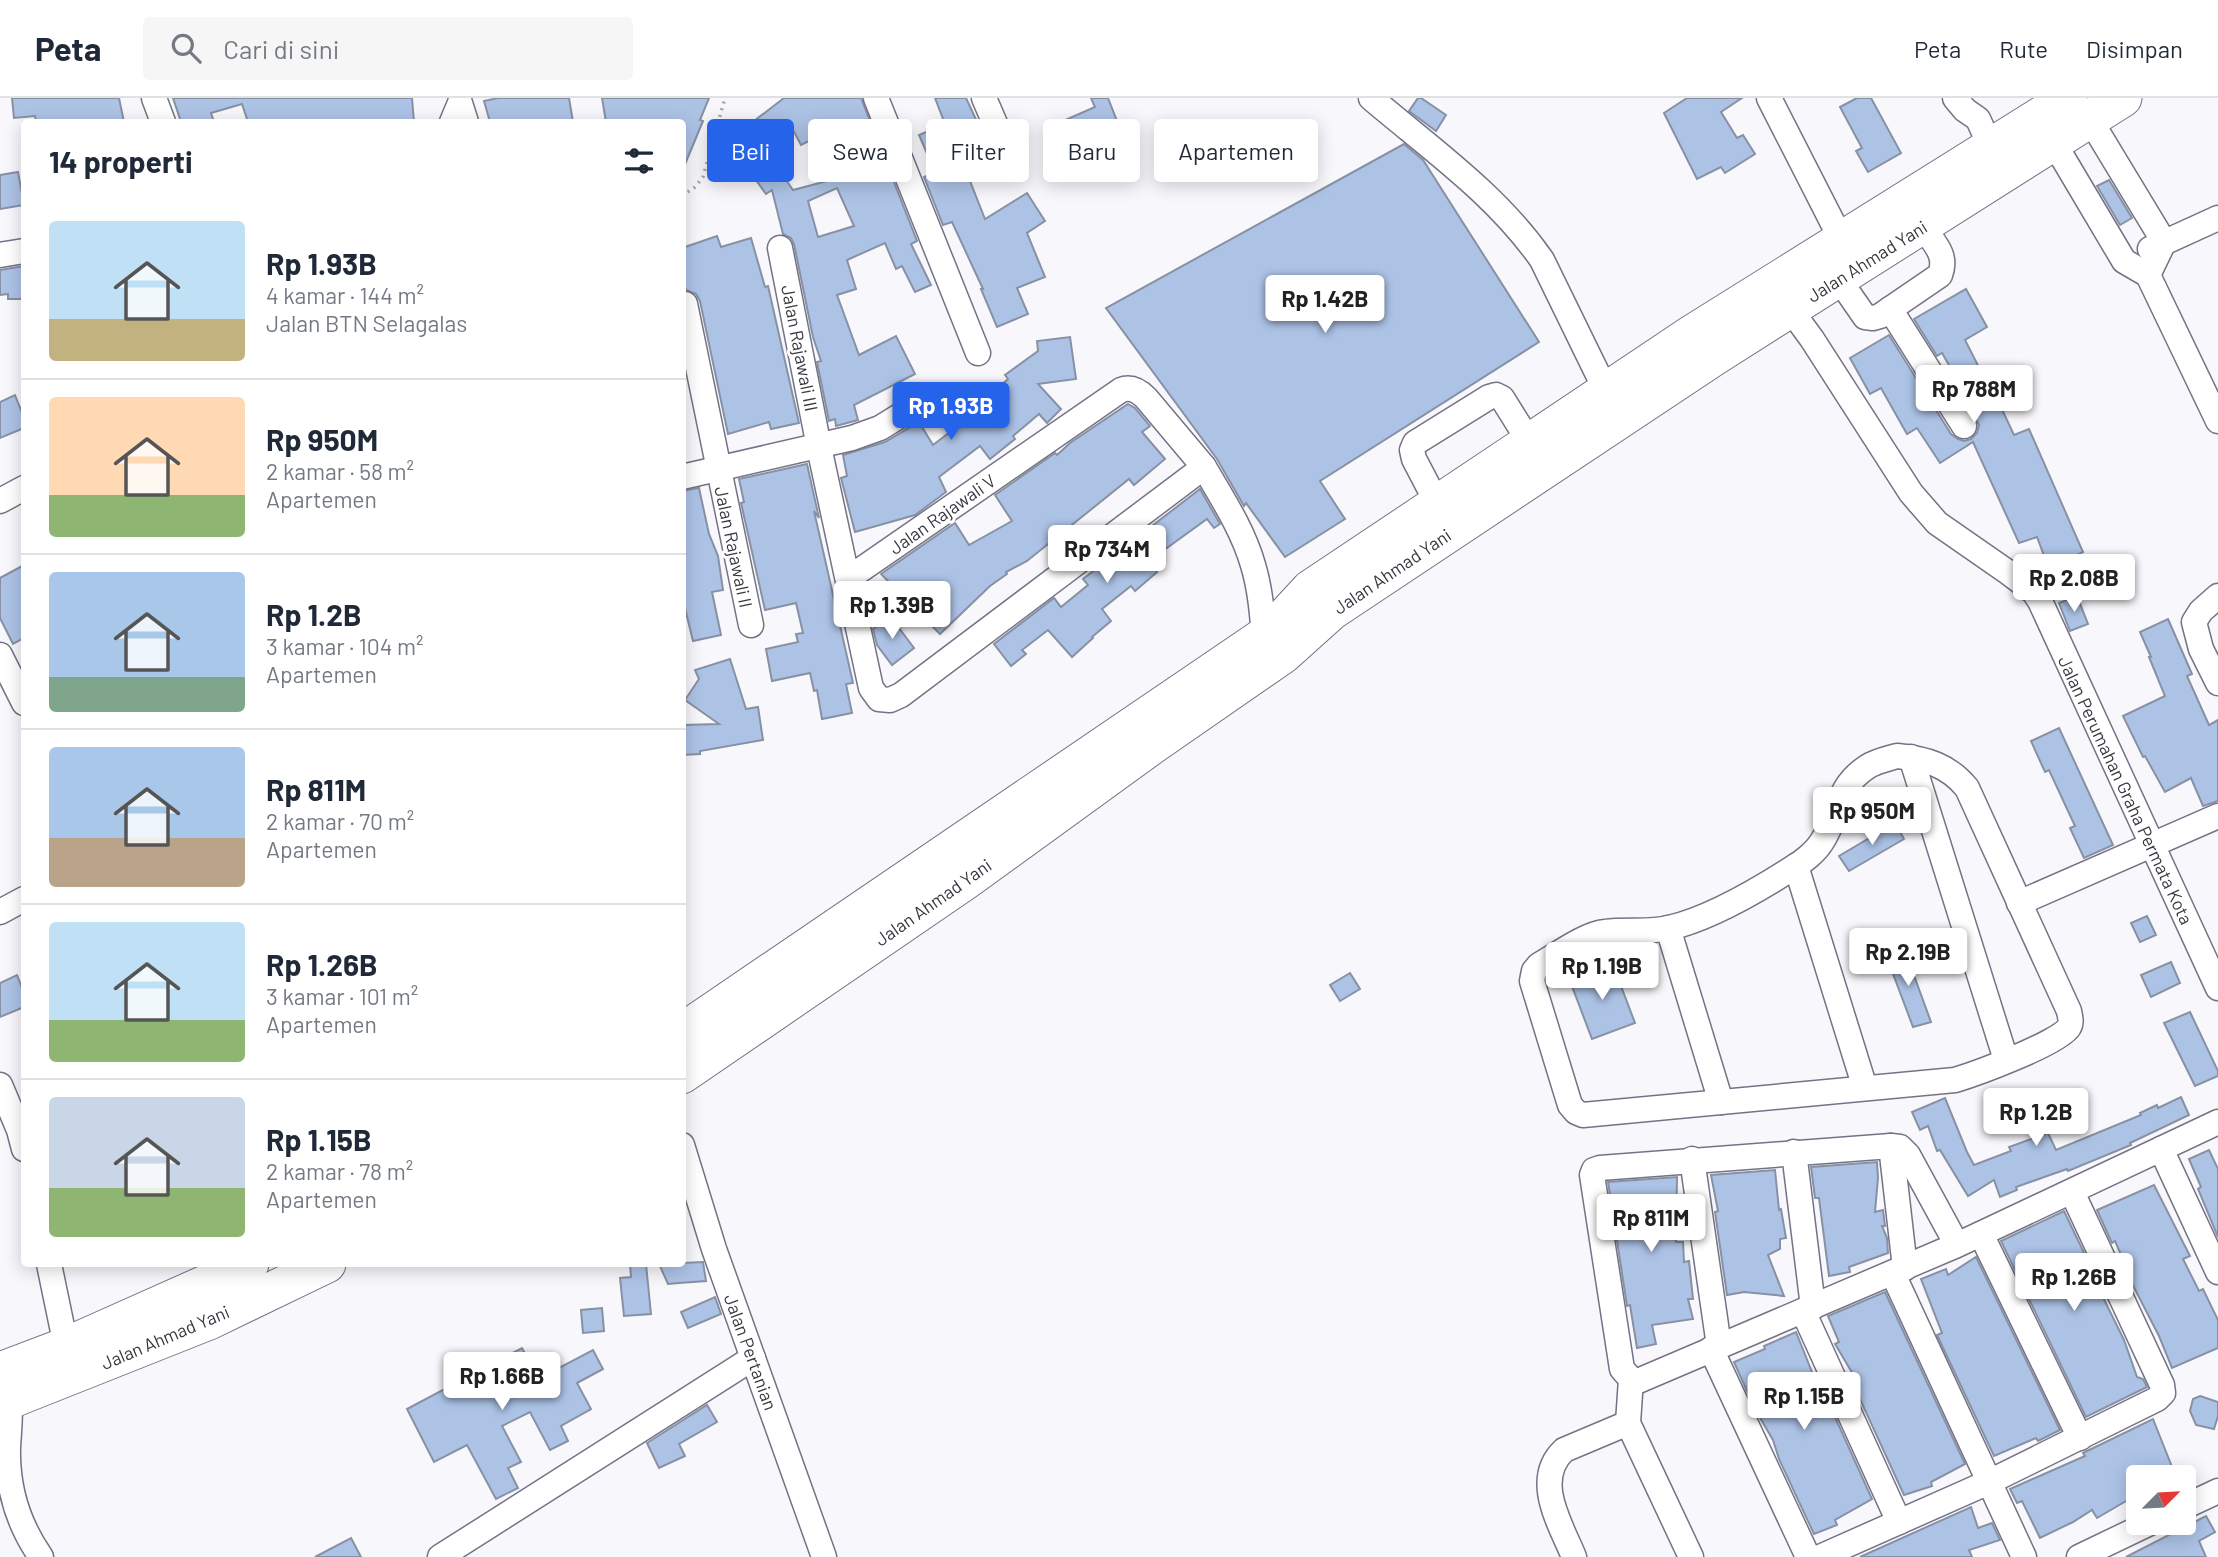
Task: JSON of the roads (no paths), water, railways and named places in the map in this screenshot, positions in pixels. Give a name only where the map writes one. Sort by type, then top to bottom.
[{"type":"highway","name":"Jalan Ahmad Yani","points":[[686,1072],[964,882],[1153,745],[1321,600],[1703,345],[1790,309],[1922,226],[2063,116],[2123,98]]},
{"type":"highway","points":[[1321,600],[1437,503],[1606,391],[1703,345],[1842,241],[1991,148],[2063,116]]},
{"type":"highway","points":[[686,1029],[1274,640]]},
{"type":"highway","points":[[3,1386],[66,1346],[243,1267]]},
{"type":"highway","name":"Jalan Ahmad Yani","points":[[3,1386],[209,1321],[321,1267]]},
{"type":"street","points":[[154,98],[162,119]]},
{"type":"street","points":[[876,98],[978,352]]},
{"type":"street","points":[[984,98],[993,119]]},
{"type":"street","points":[[1371,98],[1504,211],[1531,243],[1542,260],[1606,391]]},
{"type":"street","points":[[1769,98],[1842,241]]},
{"type":"street","points":[[1955,98],[1965,110],[1978,119],[1991,148]]},
{"type":"street","points":[[2063,116],[2164,242]]},
{"type":"street","points":[[2063,116],[2124,261],[2148,275],[2218,421]]},
{"type":"street","points":[[2124,261],[2218,218]]},
{"type":"street","points":[[1838,278],[1865,317],[1873,318],[1890,309],[1940,275],[1943,257],[1922,226]]},
{"type":"street","points":[[2148,275],[2164,242]]},
{"type":"street","name":"Jalan Rajawali III","points":[[780,248],[819,447],[872,690],[879,699],[884,701],[901,695],[1204,467]]},
{"type":"street","points":[[0,255],[21,252]]},
{"type":"street","name":"Jalan Rajawali II","points":[[686,309],[751,625]]},
{"type":"street","name":"Jalan Perumahan Graha Permata Kota","points":[[1790,309],[1919,503],[1937,523],[2034,592],[2218,988]]},
{"type":"street","points":[[1890,309],[1964,426]]},
{"type":"street","name":"Jalan Rajawali V","points":[[849,578],[1127,388],[1138,392],[1169,424],[1204,467],[1239,530],[1253,564],[1274,640]]},
{"type":"street","points":[[1437,503],[1414,459],[1412,450],[1415,443],[1496,395],[1502,398],[1530,442]]},
{"type":"street","points":[[686,476],[819,447],[880,428],[927,399]]},
{"type":"street","points":[[0,500],[21,490]]},
{"type":"street","points":[[2218,596],[2201,611],[2194,622],[2201,649],[2218,683]]},
{"type":"street","points":[[9,669],[21,696]]},
{"type":"street","points":[[1897,756],[1932,761],[1948,771],[1967,789],[2069,1011],[2071,1022],[2068,1029],[2055,1039],[1955,1080],[1583,1115],[1576,1112],[1570,1105],[1532,981],[1534,971],[1539,965],[1602,932],[1668,928],[1708,914],[1796,866],[1820,845],[1831,825],[1836,805],[1849,783],[1868,766],[1897,756]]},
{"type":"street","points":[[1911,757],[2006,1060]]},
{"type":"street","points":[[2019,903],[2218,816]]},
{"type":"street","points":[[1796,866],[1865,1088]]},
{"type":"street","points":[[0,912],[21,902]]},
{"type":"street","points":[[1668,928],[1721,1102]]},
{"type":"street","points":[[0,1085],[21,1131]]},
{"type":"street","points":[[1957,1245],[1908,1155],[1900,1147],[1692,1159],[1600,1168],[1594,1170],[1592,1175],[1622,1369],[1631,1379],[1643,1380],[1957,1245],[2218,1122]]},
{"type":"street","points":[[1891,1146],[1899,1271],[2024,1557]]},
{"type":"street","points":[[2161,1149],[2218,1272]]},
{"type":"street","points":[[1794,1152],[1808,1309],[1899,1522]]},
{"type":"street","name":"Jalan Pertanian","points":[[686,1159],[703,1217],[824,1557]]},
{"type":"street","points":[[1692,1159],[1715,1348],[1808,1557]]},
{"type":"street","points":[[1820,1557],[1989,1482],[2157,1399],[2163,1393],[2162,1385],[2072,1192]]},
{"type":"street","points":[[1981,1234],[2080,1438]]},
{"type":"street","points":[[49,1267],[66,1346]]},
{"type":"street","points":[[440,1557],[753,1358]]},
{"type":"street","points":[[1631,1379],[1628,1423],[1691,1557]]},
{"type":"street","points":[[3,1386],[10,1484],[19,1518],[41,1557]]},
{"type":"street","points":[[1574,1557],[1551,1502],[1549,1490],[1553,1466],[1564,1450],[1628,1423]]},
{"type":"street","points":[[2196,1501],[2218,1491]]},
{"type":"street","points":[[2080,1557],[2126,1534]]}]
